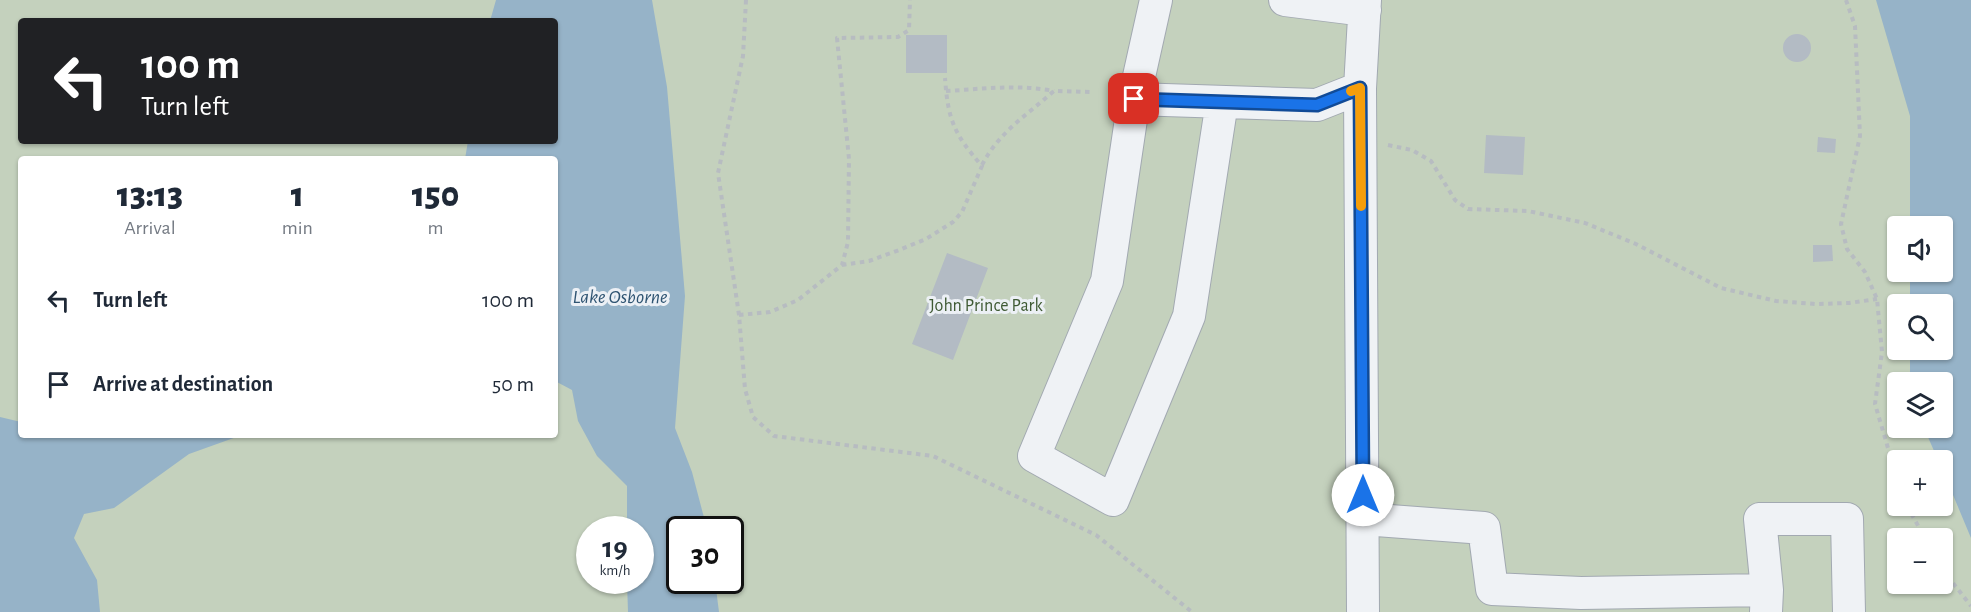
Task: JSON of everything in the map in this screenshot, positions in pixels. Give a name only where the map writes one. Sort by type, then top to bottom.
[{"type":"street","points":[[1156,0],[1134,99],[1107,281],[1034,456],[1113,500],[1189,316],[1222,102]]},
{"type":"street","points":[[1285,0],[1365,5],[1360,88],[1364,612]]},
{"type":"street","points":[[1134,99],[1317,105],[1360,88]]},
{"type":"street","points":[[1363,519],[1484,528],[1492,601],[1581,602],[1766,601],[1760,519],[1847,519],[1850,612]]},
{"type":"path","points":[[746,0],[743,56],[718,173],[739,315],[745,388],[753,417],[774,436],[933,456],[1096,535],[1192,612]]},
{"type":"path","points":[[842,265],[848,242],[849,159],[837,38],[898,37],[909,30],[910,0]]},
{"type":"path","points":[[1846,0],[1854,26],[1860,136],[1841,224],[1847,249],[1865,272],[1876,299],[1882,352],[1875,404],[1889,450]]},
{"type":"path","points":[[945,78],[949,113],[956,132],[982,166]]},
{"type":"path","points":[[946,91],[1013,87],[1037,88],[1054,92],[1090,92]]},
{"type":"path","points":[[739,315],[770,312],[798,300],[842,265],[869,261],[899,250],[926,239],[953,222],[962,212],[989,152],[1001,136],[1054,92]]},
{"type":"path","points":[[1360,142],[1394,145],[1412,150],[1431,161],[1455,201],[1468,209],[1528,212],[1586,223],[1636,244],[1721,288],[1776,302],[1849,303],[1876,299]]},
{"type":"path","points":[[1953,583],[1971,606]]},
{"type":"green space","name":"John Prince Park","points":[[0,0],[1971,0],[1971,612],[0,612]]},
{"type":"water","name":"Lake Osborne","points":[[496,0],[652,0],[667,87],[685,296],[675,428],[692,472],[704,516],[666,516],[666,594],[717,594],[719,612],[628,612],[627,594],[654,594],[654,516],[627,516],[627,486],[597,456],[578,421],[572,390],[558,383],[558,156],[466,156],[468,144],[558,144],[558,18],[491,18]]},
{"type":"water","points":[[1876,0],[1971,0],[1971,538],[1953,495],[1953,450],[1934,450],[1928,438],[1953,438],[1953,372],[1910,372],[1910,360],[1953,360],[1953,294],[1910,294],[1910,282],[1953,282],[1953,216],[1910,216],[1910,116]]},
{"type":"water","points":[[0,417],[18,421],[18,438],[234,438],[189,454],[114,508],[84,514],[74,538],[97,580],[100,612],[0,612]]},
{"type":"building","points":[[1797,34],[1807,38],[1811,48],[1807,58],[1797,62],[1787,58],[1783,48],[1787,38]]},
{"type":"building","points":[[906,35],[947,35],[947,73],[906,73]]},
{"type":"building","points":[[1486,135],[1525,137],[1523,175],[1484,173]]},
{"type":"building","points":[[1818,137],[1836,139],[1835,153],[1817,152]]},
{"type":"building","points":[[1813,245],[1832,245],[1833,261],[1813,262]]},
{"type":"building","points":[[947,253],[988,268],[953,360],[912,344]]},
{"type":"slow traffic","points":[[1351,91],[1360,88],[1361,206]]},
{"type":"route","points":[[1134,99],[1317,105],[1360,88],[1363,495]]}]
